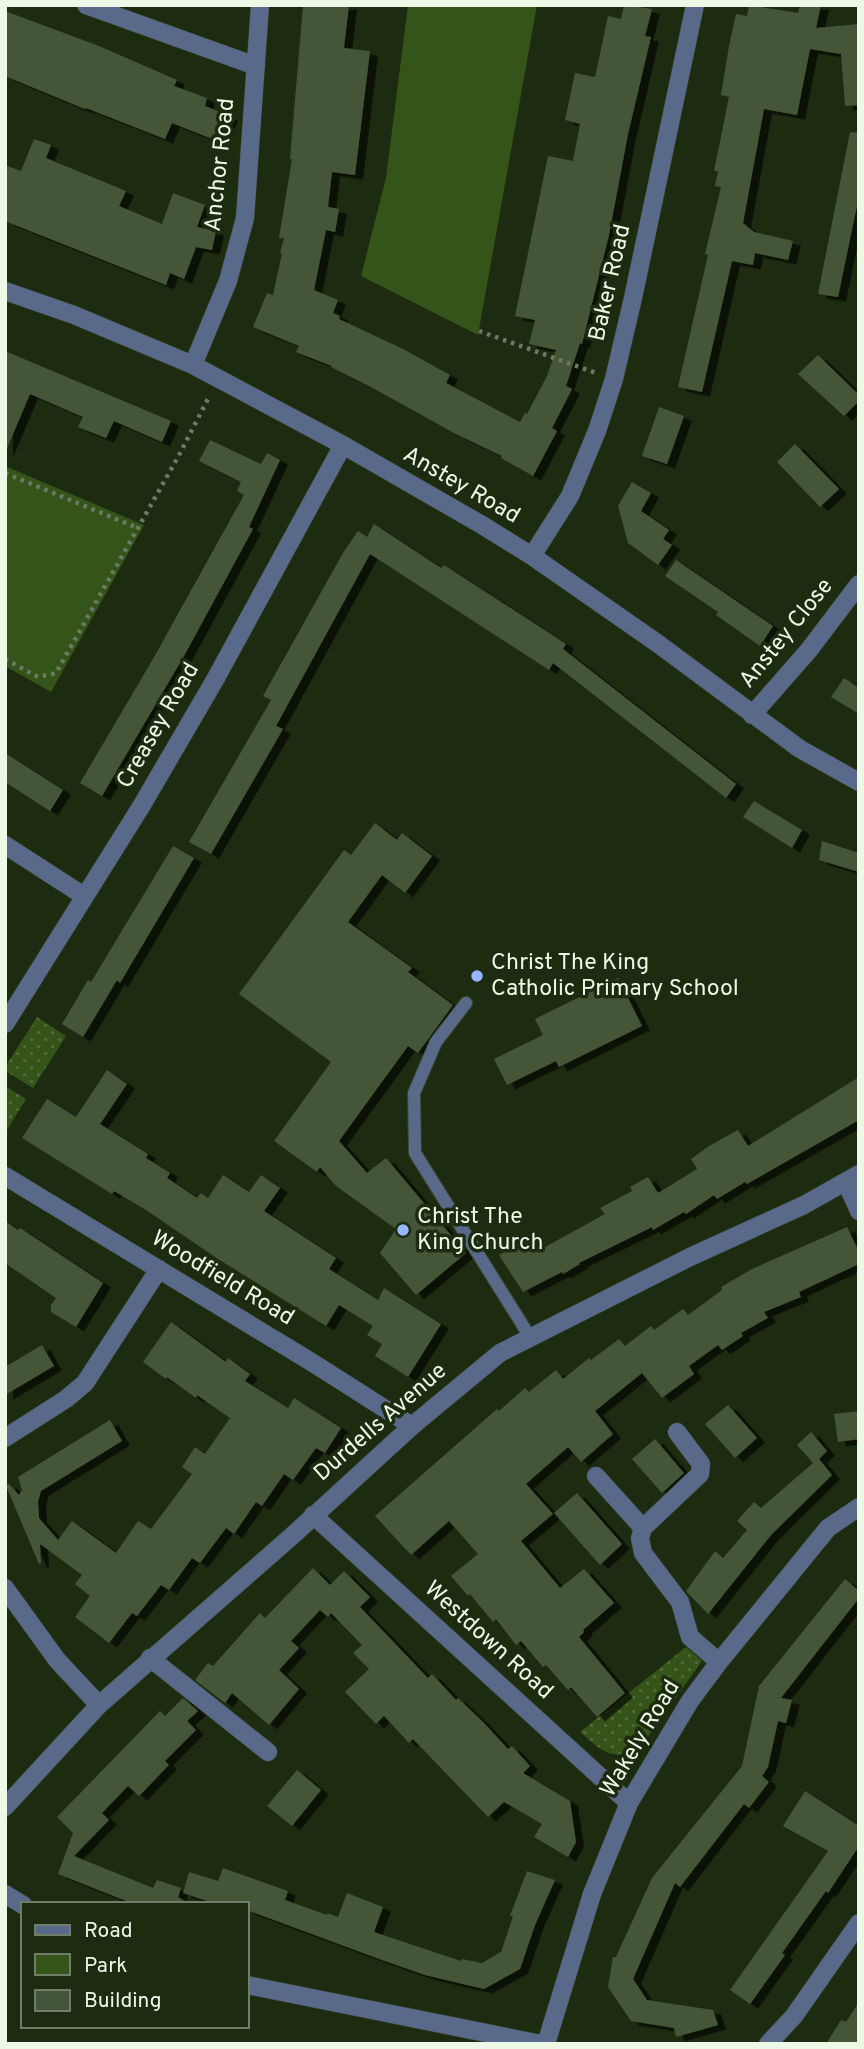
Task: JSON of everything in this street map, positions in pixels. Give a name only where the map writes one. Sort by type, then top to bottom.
[{"type":"street","points":[[86,5],[256,66]]},
{"type":"street","name":"Anchor Road","points":[[193,365],[228,281],[244,218],[260,5]]},
{"type":"street","name":"Baker Road","points":[[532,556],[570,496],[614,379],[634,298],[695,5]]},
{"type":"street","name":"Anstey Road","points":[[5,291],[74,315],[193,365],[343,445],[532,556],[657,643],[800,749],[859,782]]},
{"type":"street","name":"Creasey Road","points":[[5,1024],[142,805],[216,678],[343,445]]},
{"type":"street","name":"Anstey Close","points":[[752,715],[809,650],[859,584]]},
{"type":"street","points":[[5,845],[85,896]]},
{"type":"street","name":"Woodfield Road","points":[[5,1176],[412,1426]]},
{"type":"street","points":[[853,1178],[859,1211]]},
{"type":"street","name":"Durdells Avenue","points":[[5,1807],[99,1705],[150,1658],[412,1426],[500,1353],[690,1257],[804,1205],[853,1178]]},
{"type":"street","points":[[5,1437],[66,1399],[85,1383],[159,1269]]},
{"type":"street","points":[[677,1432],[701,1464],[700,1474],[643,1528],[640,1538],[643,1553],[680,1602],[690,1637],[719,1662]]},
{"type":"street","points":[[596,1476],[643,1528]]},
{"type":"street","name":"Wakely Road","points":[[248,1985],[543,2044],[592,1894],[629,1803],[690,1701],[719,1662],[828,1528],[859,1507]]},
{"type":"street","name":"Westdown Road","points":[[313,1516],[629,1803]]},
{"type":"street","points":[[5,1588],[57,1660],[99,1705]]},
{"type":"street","points":[[150,1658],[268,1752]]},
{"type":"street","points":[[5,1894],[21,1904]]},
{"type":"street","points":[[768,2044],[794,2016],[859,1923]]},
{"type":"lane","points":[[466,1003],[436,1042],[414,1093],[415,1153],[530,1337]]},
{"type":"path","points":[[479,331],[614,379]]},
{"type":"path","points":[[5,659],[38,677],[56,673],[178,457],[218,378]]},
{"type":"path","points":[[5,473],[138,528]]},
{"type":"green space","points":[[408,5],[537,5],[478,335],[361,276],[386,178]]},
{"type":"green space","points":[[5,466],[144,525],[51,692],[5,666]]},
{"type":"green space","points":[[37,1017],[66,1036],[33,1088],[5,1071],[5,1067]]},
{"type":"green space","points":[[5,1086],[26,1099],[5,1133]]},
{"type":"green space","points":[[686,1647],[702,1661],[642,1745],[616,1755],[602,1750],[580,1732]]},
{"type":"building","points":[[303,5],[349,5],[344,48],[370,51],[355,175],[332,172],[328,207],[339,209],[335,232],[326,230],[314,290],[338,300],[333,313],[340,316],[339,319],[450,375],[446,383],[520,422],[547,376],[556,350],[529,344],[535,320],[515,316],[548,156],[573,161],[580,124],[565,120],[575,73],[595,77],[608,16],[621,19],[624,5],[652,9],[645,36],[651,37],[628,134],[609,235],[582,344],[580,343],[566,386],[572,389],[552,428],[557,431],[533,476],[501,458],[502,456],[454,433],[332,366],[296,352],[299,346],[253,327],[267,293],[273,295],[282,253],[284,238],[279,238],[292,159]]},
{"type":"building","points":[[749,5],[798,13],[800,5],[821,5],[816,28],[859,24],[859,105],[845,106],[841,54],[810,49],[797,115],[764,109],[743,223],[754,232],[793,241],[788,260],[755,253],[753,265],[732,261],[702,392],[678,387],[721,187],[715,186],[718,171],[714,171],[729,97],[721,95],[729,46],[736,14],[747,16]]},
{"type":"building","points":[[5,11],[99,46],[177,80],[174,86],[207,98],[205,106],[230,116],[220,142],[172,123],[165,139],[5,76]]},
{"type":"building","points":[[850,132],[859,133],[859,196],[838,297],[818,294]]},
{"type":"building","points":[[34,139],[51,145],[46,158],[126,191],[119,206],[162,224],[173,193],[205,205],[197,227],[216,231],[212,250],[196,247],[184,279],[170,273],[166,285],[5,221],[5,165],[21,171]]},
{"type":"building","points":[[5,351],[171,421],[162,442],[114,421],[106,438],[78,427],[83,417],[30,394],[5,453]]},
{"type":"building","points":[[818,355],[859,395],[859,401],[844,416],[798,374]]},
{"type":"building","points":[[659,407],[684,416],[667,464],[642,456]]},
{"type":"building","points":[[210,440],[261,464],[267,453],[280,460],[249,527],[253,529],[184,656],[102,796],[80,783],[244,495],[237,491],[241,482],[199,461]]},
{"type":"building","points":[[795,444],[839,489],[820,507],[777,462]]},
{"type":"building","points":[[632,482],[651,493],[641,511],[669,530],[663,539],[672,545],[658,565],[628,543],[618,506]]},
{"type":"building","points":[[374,524],[441,568],[444,565],[566,644],[563,649],[736,784],[726,798],[553,663],[549,670],[370,554],[276,726],[283,729],[211,854],[189,842],[271,700],[263,696],[343,553],[358,531],[367,537]]},
{"type":"building","points":[[676,560],[773,626],[760,646],[716,615],[718,612],[665,576]]},
{"type":"building","points":[[844,678],[859,688],[859,714],[831,697]]},
{"type":"building","points":[[5,753],[63,790],[50,811],[5,782]]},
{"type":"building","points":[[754,801],[802,830],[792,848],[743,817]]},
{"type":"building","points":[[375,823],[397,840],[402,833],[432,856],[405,893],[382,875],[348,922],[412,968],[408,972],[453,1005],[418,1053],[408,1046],[339,1141],[367,1173],[386,1158],[466,1253],[416,1295],[380,1253],[396,1229],[336,1186],[320,1167],[317,1172],[274,1141],[331,1062],[239,994],[344,850],[351,855]]},
{"type":"building","points":[[822,841],[859,853],[859,872],[819,860]]},
{"type":"building","points":[[173,846],[194,858],[120,983],[117,980],[83,1037],[62,1024],[88,980],[91,982]]},
{"type":"building","points":[[618,978],[642,1026],[559,1067],[556,1061],[507,1085],[494,1059],[543,1035],[535,1019]]},
{"type":"building","points":[[107,1070],[127,1084],[100,1124],[148,1154],[146,1158],[170,1173],[167,1178],[197,1198],[201,1193],[208,1198],[223,1175],[249,1192],[261,1175],[280,1188],[264,1211],[336,1258],[329,1269],[378,1300],[384,1288],[441,1324],[408,1377],[375,1356],[382,1344],[367,1335],[373,1326],[339,1305],[326,1326],[218,1259],[146,1210],[114,1191],[112,1194],[22,1138],[47,1099],[76,1117]]},
{"type":"building","points":[[859,1077],[859,1120],[717,1199],[714,1195],[686,1214],[684,1212],[653,1230],[652,1227],[523,1292],[499,1255],[529,1239],[536,1252],[605,1214],[600,1208],[632,1191],[630,1187],[648,1177],[658,1193],[697,1169],[691,1159],[709,1146],[738,1130],[748,1146]]},
{"type":"building","points":[[5,1221],[18,1230],[20,1228],[103,1283],[76,1327],[51,1312],[51,1305],[56,1298],[5,1263]]},
{"type":"building","points":[[847,1227],[859,1252],[859,1264],[799,1292],[801,1297],[764,1312],[768,1318],[741,1333],[743,1336],[722,1350],[718,1345],[689,1366],[694,1374],[662,1398],[642,1373],[595,1411],[613,1434],[581,1462],[568,1447],[526,1484],[553,1514],[521,1541],[560,1588],[584,1569],[614,1603],[583,1630],[579,1637],[625,1693],[597,1717],[571,1687],[568,1690],[546,1665],[543,1667],[521,1641],[516,1645],[496,1619],[493,1622],[451,1576],[478,1554],[449,1521],[411,1555],[375,1516],[497,1409],[499,1411],[525,1388],[529,1392],[556,1370],[563,1379],[619,1339],[625,1346],[651,1326],[654,1330],[683,1309],[688,1315],[722,1290],[721,1287],[752,1269]]},
{"type":"building","points":[[171,1322],[226,1362],[228,1358],[250,1374],[245,1381],[288,1408],[294,1398],[341,1428],[325,1453],[316,1448],[293,1480],[284,1474],[262,1506],[256,1502],[234,1534],[226,1528],[200,1563],[192,1558],[169,1590],[161,1585],[137,1616],[132,1613],[109,1643],[75,1617],[90,1596],[75,1584],[82,1575],[40,1544],[39,1564],[6,1486],[9,1484],[19,1495],[22,1490],[18,1477],[110,1420],[122,1441],[41,1491],[38,1502],[39,1518],[58,1540],[72,1521],[116,1553],[138,1521],[151,1529],[192,1474],[182,1467],[195,1447],[205,1454],[230,1418],[143,1362]]},
{"type":"building","points":[[42,1345],[54,1366],[5,1395],[5,1367]]},
{"type":"building","points":[[728,1405],[757,1438],[735,1458],[705,1424]]},
{"type":"building","points":[[859,1411],[859,1439],[838,1442],[834,1414]]},
{"type":"building","points":[[811,1432],[827,1451],[819,1459],[832,1475],[771,1535],[708,1614],[686,1591],[715,1551],[723,1558],[747,1530],[737,1521],[754,1502],[761,1508],[813,1463],[797,1445]]},
{"type":"building","points":[[655,1439],[684,1473],[662,1493],[632,1459]]},
{"type":"building","points":[[577,1493],[622,1544],[600,1565],[554,1513]]},
{"type":"building","points":[[313,1568],[330,1585],[344,1571],[370,1597],[360,1607],[428,1678],[432,1674],[508,1749],[512,1746],[530,1766],[523,1773],[570,1801],[576,1842],[568,1857],[534,1837],[542,1824],[504,1802],[488,1817],[413,1739],[409,1743],[384,1716],[376,1724],[345,1692],[369,1669],[353,1653],[362,1645],[331,1613],[328,1617],[320,1610],[291,1641],[299,1648],[279,1670],[299,1689],[269,1725],[232,1693],[225,1703],[195,1680],[208,1663],[213,1666],[260,1613],[265,1618]]},
{"type":"building","points":[[845,1579],[859,1591],[859,1598],[781,1698],[792,1700],[786,1723],[778,1721],[768,1767],[762,1776],[769,1782],[749,1808],[744,1804],[680,1887],[675,1883],[633,1979],[647,2000],[713,2010],[718,2025],[676,2037],[674,2028],[631,2021],[608,1987],[613,1957],[616,1957],[652,1878],[742,1766],[759,1686]]},
{"type":"building","points":[[183,1698],[198,1711],[187,1721],[196,1730],[165,1761],[169,1765],[139,1796],[128,1786],[102,1813],[109,1820],[74,1856],[153,1888],[157,1880],[181,1888],[178,1897],[187,1902],[129,1902],[58,1874],[73,1833],[57,1817],[160,1711],[165,1716]]},
{"type":"building","points":[[297,1770],[321,1790],[292,1826],[267,1806]]},
{"type":"building","points":[[805,1791],[859,1826],[859,1846],[828,1893],[826,1891],[782,1953],[785,1955],[750,2004],[730,1990],[828,1851],[783,1826]]},
{"type":"building","points":[[223,1868],[288,1891],[285,1900],[338,1917],[347,1893],[383,1907],[374,1932],[461,1961],[482,1963],[501,1952],[513,1916],[510,1916],[527,1871],[555,1880],[535,1925],[520,1969],[484,1989],[425,1975],[382,1960],[248,1910],[248,1902],[210,1902],[183,1893],[189,1872],[218,1881]]},
{"type":"building","points":[[859,2002],[859,2044],[826,2044],[841,2020],[846,2022]]},
{"type":"place","name":"Christ The King Catholic Primary School","points":[[477,976]]},
{"type":"place","name":"Christ The King Church","points":[[403,1230]]}]
